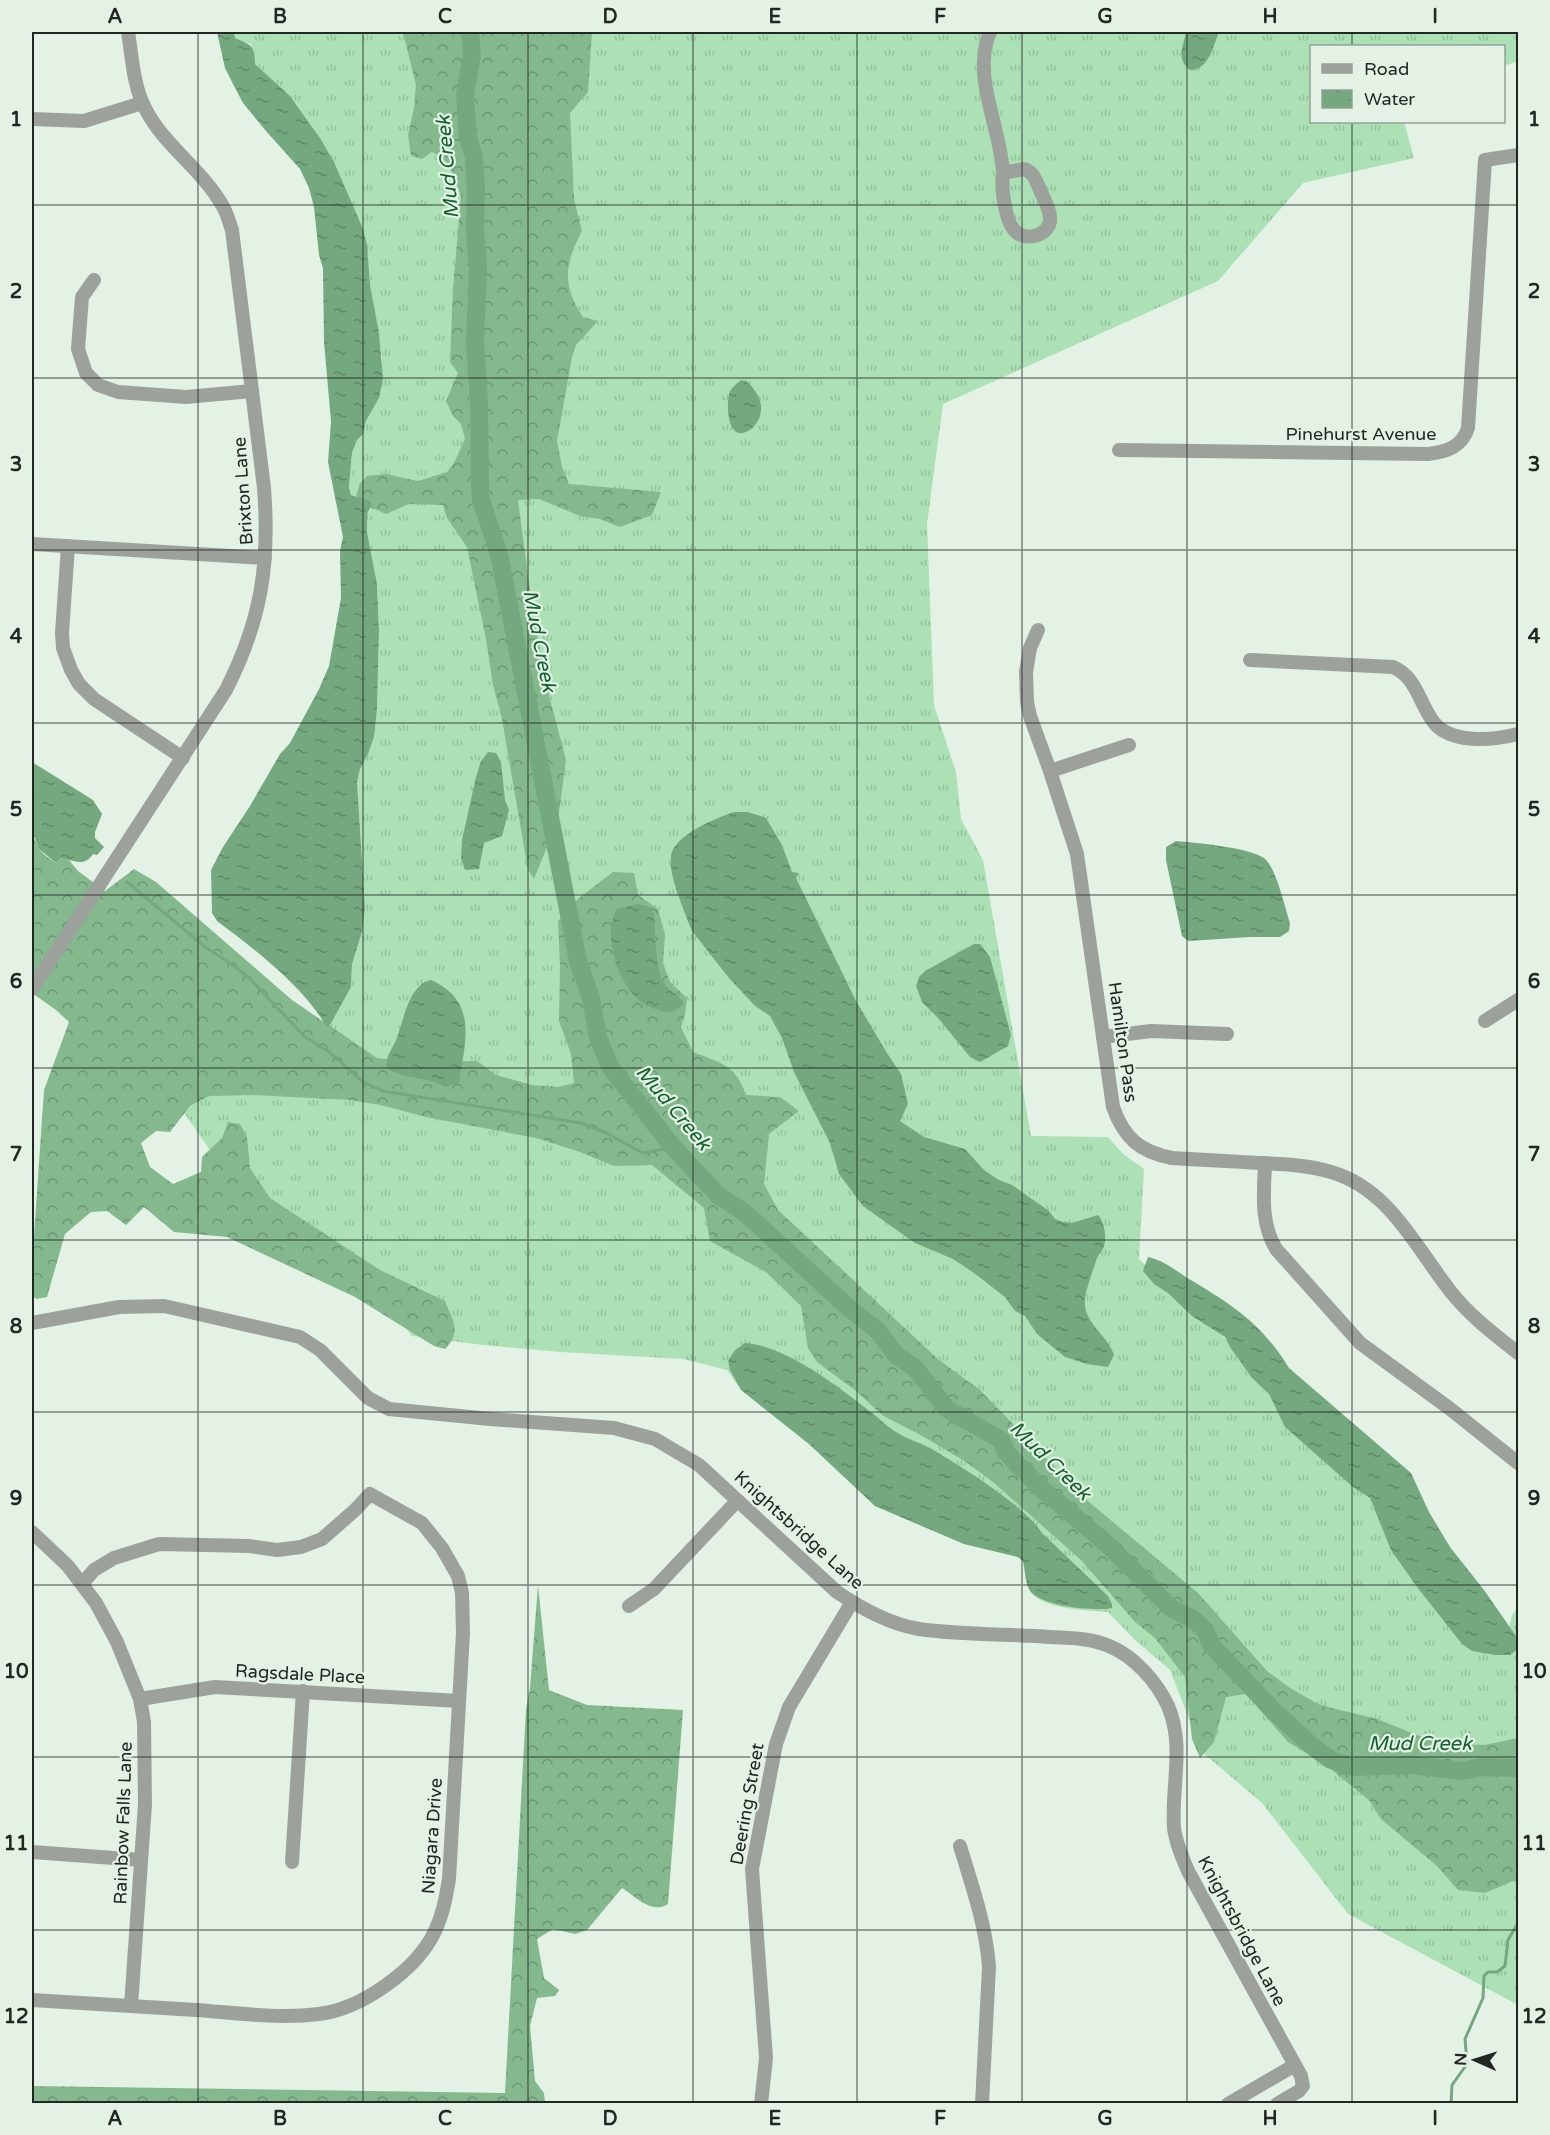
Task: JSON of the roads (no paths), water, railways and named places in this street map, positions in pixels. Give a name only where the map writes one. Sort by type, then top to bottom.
[{"type":"street","name":"Brixton Lane","points":[[32,989],[225,690],[239,664],[259,599],[265,558],[267,529],[264,488],[236,249],[227,216],[214,193],[157,126],[142,103],[128,32]]},
{"type":"street","points":[[990,32],[984,48],[984,69],[1003,173],[1002,187],[1012,228],[1027,237],[1042,233],[1049,225],[1050,219],[1048,208],[1034,175],[1024,169],[1003,173]]},
{"type":"street","points":[[32,119],[84,121],[142,103]]},
{"type":"street","name":"Pinehurst Avenue","points":[[1119,450],[1428,454],[1446,451],[1462,441],[1468,428],[1485,160],[1518,155]]},
{"type":"street","points":[[94,280],[82,297],[78,349],[86,373],[98,385],[118,392],[186,397],[252,391]]},
{"type":"street","points":[[32,544],[265,558]]},
{"type":"street","points":[[68,546],[62,633],[63,648],[71,670],[79,684],[94,699],[183,758]]},
{"type":"street","name":"Hamilton Pass","points":[[1038,630],[1030,648],[1026,672],[1030,716],[1077,854],[1113,1107],[1119,1124],[1142,1149],[1157,1155],[1172,1158],[1304,1166],[1333,1172],[1352,1180],[1387,1206],[1468,1312],[1489,1331],[1516,1347]]},
{"type":"street","points":[[1250,660],[1393,667],[1409,678],[1432,719],[1444,731],[1473,738],[1518,734]]},
{"type":"street","points":[[1050,771],[1129,745]]},
{"type":"street","points":[[1485,1021],[1518,1000]]},
{"type":"street","points":[[1103,1037],[1151,1031],[1227,1034]]},
{"type":"street","points":[[1265,1163],[1265,1225],[1268,1236],[1276,1249],[1360,1343],[1449,1408],[1518,1464]]},
{"type":"street","name":"Knightsbridge Lane","points":[[32,1323],[119,1306],[164,1306],[300,1337],[320,1350],[368,1398],[389,1409],[490,1419],[596,1425],[635,1432],[655,1439],[699,1465],[817,1575],[852,1602],[885,1619],[917,1629],[1067,1638],[1097,1642],[1116,1650],[1149,1677],[1167,1704],[1175,1726],[1177,1755],[1174,1828],[1179,1850],[1188,1871],[1301,2076],[1302,2086],[1299,2091],[1277,2103]]},
{"type":"street","name":"Niagara Drive","points":[[32,2000],[272,2015],[321,2014],[348,2007],[375,1993],[400,1974],[421,1952],[434,1934],[444,1908],[449,1879],[463,1614],[462,1593],[458,1576],[442,1548],[422,1523],[370,1494],[322,1539],[301,1547],[277,1550],[249,1546],[159,1544],[114,1558],[94,1570],[82,1584]]},
{"type":"street","points":[[629,1606],[654,1589],[737,1501]]},
{"type":"street","name":"Rainbow Falls Lane","points":[[32,1532],[68,1566],[96,1603],[117,1642],[140,1699],[144,1722],[145,1804],[131,2006]]},
{"type":"street","name":"Deering Street","points":[[761,2103],[765,2058],[753,1896],[755,1847],[768,1777],[783,1721],[789,1707],[852,1602]]},
{"type":"street","name":"Ragsdale Place","points":[[140,1699],[215,1688],[459,1701]]},
{"type":"street","points":[[292,1862],[303,1691]]},
{"type":"street","points":[[960,1846],[986,1931],[988,1952],[982,2103]]},
{"type":"street","points":[[32,1852],[141,1860]]},
{"type":"street","points":[[1228,2103],[1295,2065]]},
{"type":"water","points":[[217,32],[234,32],[235,38],[251,46],[255,64],[290,96],[334,162],[363,229],[379,333],[383,379],[379,398],[352,453],[349,487],[351,495],[368,500],[372,504],[367,515],[367,532],[377,584],[379,631],[374,737],[357,782],[365,908],[362,932],[352,964],[351,987],[329,1027],[291,983],[262,956],[217,921],[212,913],[211,870],[280,754],[290,743],[329,666],[341,598],[340,551],[343,537],[328,462],[331,421],[324,342],[323,268],[319,255],[314,207],[309,188],[300,169],[243,103],[225,68]]},
{"type":"water","points":[[1186,32],[1219,32],[1206,62],[1196,69],[1190,70],[1183,62],[1182,48]]},
{"type":"water","points":[[741,380],[754,389],[760,400],[761,409],[756,424],[746,432],[740,433],[735,431],[730,424],[728,403],[731,390]]},
{"type":"water","points":[[488,752],[496,753],[501,762],[505,800],[509,810],[502,836],[484,843],[479,869],[465,870],[461,858],[462,840],[476,777],[481,761]]},
{"type":"water","points":[[32,762],[93,800],[102,814],[95,838],[104,847],[97,855],[93,854],[83,862],[61,858],[56,863],[38,848],[32,835]]},
{"type":"water","points":[[734,812],[748,812],[766,818],[782,845],[792,872],[799,873],[796,878],[856,1001],[901,1074],[908,1104],[900,1121],[924,1137],[965,1149],[984,1170],[1012,1185],[1049,1211],[1055,1219],[1072,1223],[1098,1215],[1102,1221],[1105,1242],[1089,1283],[1085,1307],[1091,1321],[1114,1355],[1108,1367],[1087,1364],[1065,1357],[1037,1334],[1025,1316],[1015,1311],[1005,1297],[974,1273],[953,1259],[915,1243],[863,1206],[839,1174],[830,1143],[794,1072],[782,1038],[770,1016],[754,1005],[729,978],[692,931],[674,881],[671,856],[680,841],[697,828]]},
{"type":"water","points":[[1176,841],[1234,848],[1264,858],[1280,888],[1290,923],[1289,931],[1280,937],[1188,941],[1182,936],[1166,860],[1166,847]]},
{"type":"water","points":[[637,904],[648,906],[654,913],[658,968],[666,986],[684,1003],[671,1012],[663,1012],[643,1003],[631,992],[618,970],[612,944],[613,920],[617,909]]},
{"type":"water","points":[[974,944],[980,944],[990,957],[1011,1035],[1008,1046],[980,1062],[970,1057],[922,1002],[916,986],[919,977],[925,971]]},
{"type":"water","points":[[431,980],[446,989],[456,999],[463,1011],[465,1024],[464,1052],[459,1083],[445,1087],[438,1083],[400,1074],[386,1067],[388,1056],[412,996],[423,983]]},
{"type":"water","points":[[1148,1257],[1170,1266],[1233,1307],[1257,1327],[1289,1368],[1411,1473],[1429,1512],[1450,1547],[1516,1636],[1518,1649],[1510,1655],[1495,1655],[1472,1651],[1462,1644],[1391,1550],[1370,1498],[1353,1487],[1285,1427],[1269,1394],[1252,1378],[1225,1337],[1192,1316],[1168,1293],[1154,1284],[1143,1271]]},
{"type":"water","points":[[745,1343],[760,1345],[776,1351],[810,1368],[897,1433],[930,1448],[990,1486],[1021,1510],[1108,1596],[1112,1608],[1080,1608],[1043,1600],[1029,1589],[1023,1561],[1018,1557],[964,1544],[875,1506],[809,1444],[741,1390],[730,1370],[728,1361],[735,1350]]},
{"type":"waterway","name":"Mud Creek","points":[[470,32],[472,55],[465,94],[468,138],[474,157],[476,190],[475,229],[478,269],[475,343],[481,500],[499,554],[578,961],[591,998],[598,1038],[611,1068],[673,1147],[719,1196],[744,1212],[849,1308],[877,1330],[896,1355],[915,1368],[947,1409],[1001,1440],[1006,1452],[1044,1491],[1107,1544],[1172,1609],[1193,1619],[1205,1630],[1212,1646],[1272,1709],[1311,1745],[1331,1760],[1353,1767],[1412,1765],[1462,1771],[1481,1767],[1518,1768]]},
{"type":"waterway","points":[[127,882],[204,946],[250,979],[305,1037],[328,1051],[363,1082],[383,1091],[581,1123],[606,1133],[643,1153],[673,1147]]},
{"type":"waterway","points":[[1451,2104],[1452,2085],[1467,2064],[1465,2039],[1483,1998],[1484,1976],[1488,1972],[1497,1972],[1505,1966],[1508,1940],[1518,1923]]}]
